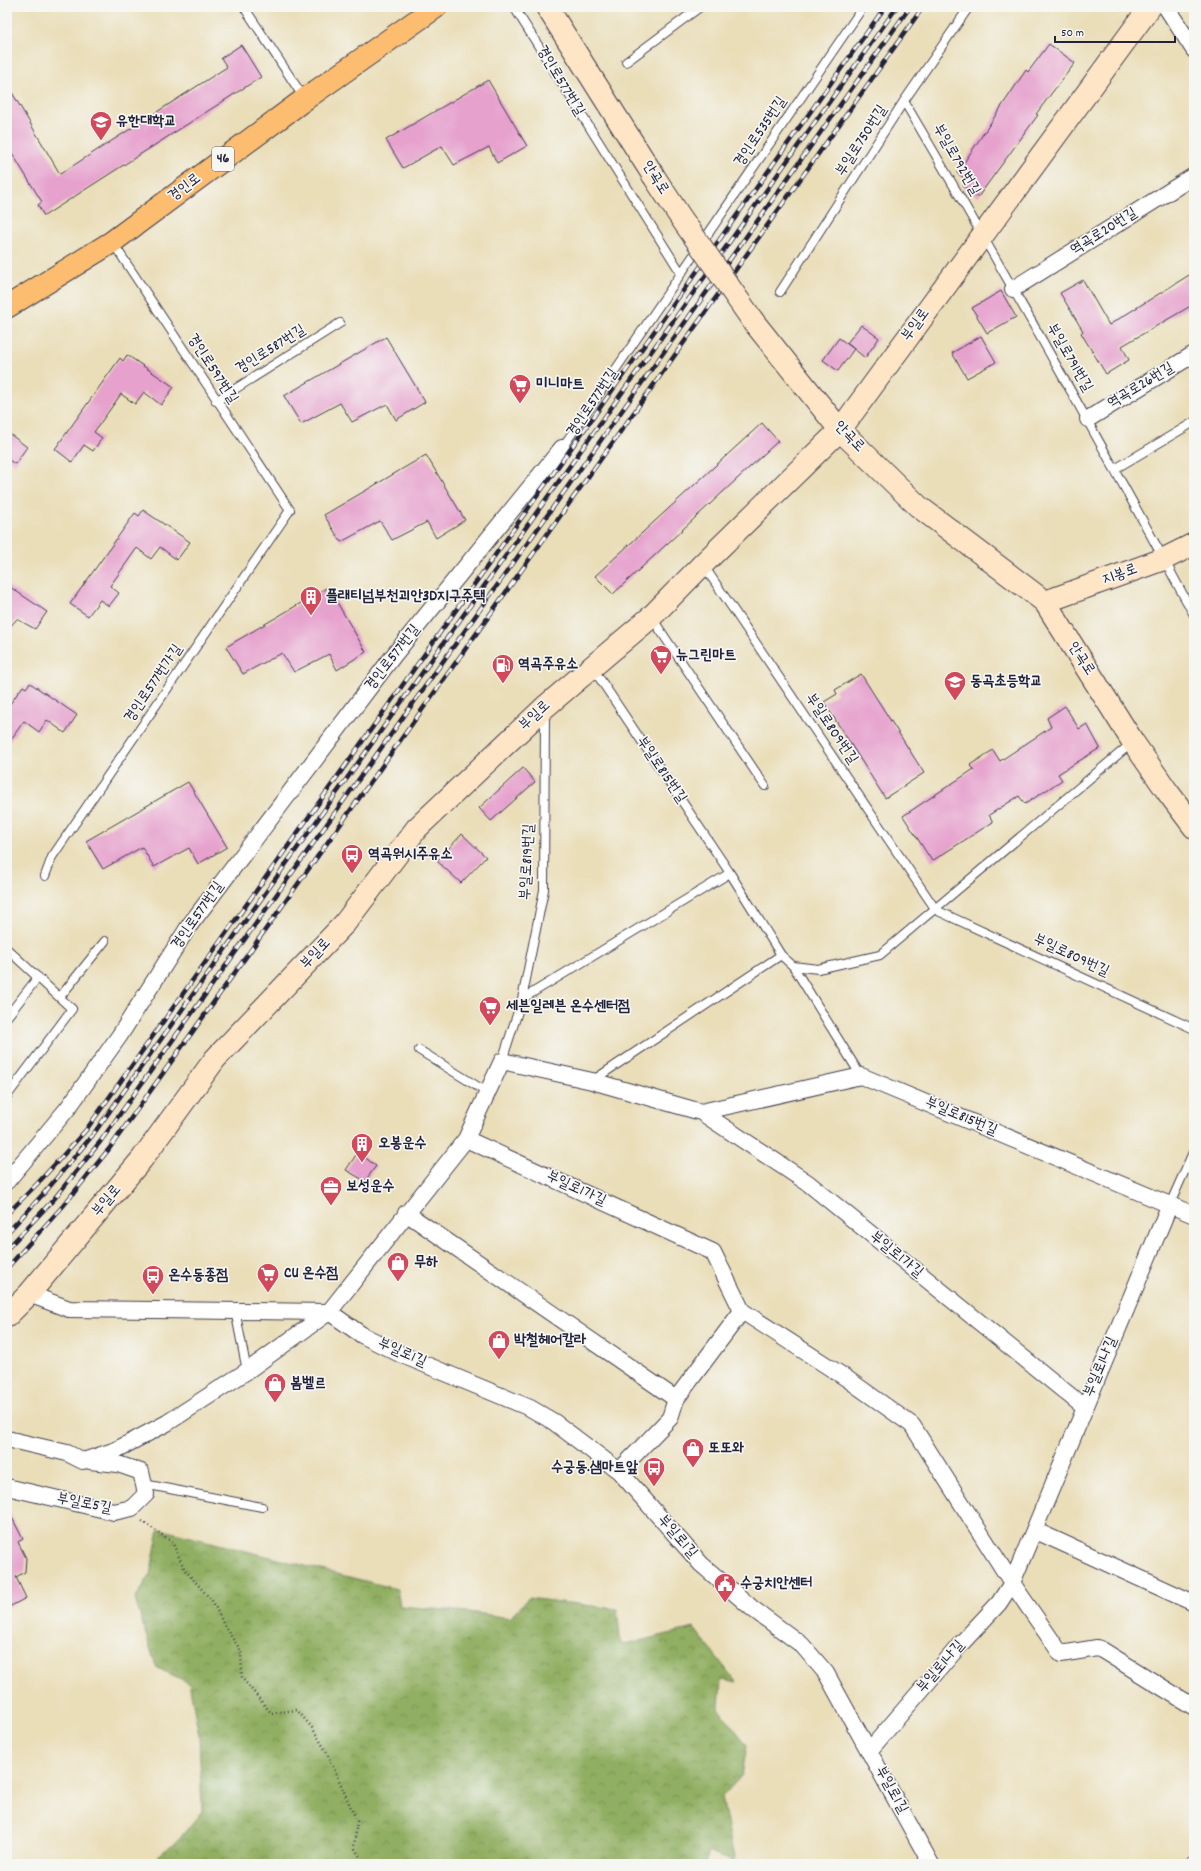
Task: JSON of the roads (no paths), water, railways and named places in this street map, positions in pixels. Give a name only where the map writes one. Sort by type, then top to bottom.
[{"type":"main road","name":"경인로","points":[[7,307],[112,242],[305,99],[436,7]]},
{"type":"street","name":"안곡로","points":[[547,7],[679,215],[753,322],[840,430],[918,506],[1044,602],[1134,742],[1167,791],[1194,826]]},
{"type":"street","name":"부일로","points":[[7,1316],[29,1294],[142,1159],[215,1059],[345,923],[417,828],[545,707],[651,617],[702,564],[840,430],[1150,7]]},
{"type":"street","points":[[1166,7],[1193,46]]},
{"type":"street","name":"역곡로20번길","points":[[1013,289],[1194,176]]},
{"type":"street","name":"역곡로26번길","points":[[1088,419],[1194,354]]},
{"type":"street","name":"경인로577번길","points":[[7,1181],[68,1108],[120,1035],[189,926],[394,656],[562,448]]},
{"type":"street","name":"지봉로","points":[[1044,602],[1164,560],[1194,544]]},
{"type":"street","points":[[83,1461],[116,1450],[167,1422],[247,1371],[329,1312],[466,1139],[502,1061]]},
{"type":"street","name":"부일로1가길","points":[[502,1061],[592,1081],[701,1112],[808,1183],[1084,1407]]},
{"type":"street","name":"부일로1가길","points":[[701,1112],[861,1076]]},
{"type":"street","name":"부일로815번길","points":[[861,1076],[1194,1215]]},
{"type":"street","name":"부일로1가길","points":[[466,1139],[713,1252],[742,1312]]},
{"type":"street","name":"부일로1나길","points":[[869,1751],[958,1647],[999,1603],[1012,1583],[1084,1407],[1170,1204]]},
{"type":"street","points":[[406,1213],[676,1399]]},
{"type":"street","points":[[29,1294],[69,1308],[329,1312]]},
{"type":"street","name":"부일로1길","points":[[329,1312],[362,1335],[400,1354],[530,1408],[560,1425],[619,1470],[701,1564],[753,1608],[802,1645],[826,1673],[931,1864]]},
{"type":"street","points":[[619,1470],[670,1418],[676,1399],[742,1312],[839,1374],[912,1425],[1012,1583],[1061,1654],[1097,1648],[1194,1707]]},
{"type":"street","points":[[7,1439],[67,1453],[83,1461],[118,1464],[142,1472],[144,1484]]},
{"type":"street","name":"부일로5길","points":[[7,1487],[114,1512],[132,1508],[146,1494],[144,1484]]},
{"type":"street","points":[[1034,1530],[1194,1603]]},
{"type":"lane","points":[[244,7],[305,99]]},
{"type":"lane","name":"경인로577번길","points":[[514,7],[681,273],[562,448]]},
{"type":"lane","points":[[626,62],[700,7]]},
{"type":"lane","name":"경인로535번길","points":[[681,273],[863,7]]},
{"type":"lane","name":"부일로750번길","points":[[780,292],[904,101],[969,7]]},
{"type":"lane","name":"부일로792번길","points":[[904,101],[983,234]]},
{"type":"lane","name":"부일로791번길","points":[[983,234],[1088,419],[1194,616]]},
{"type":"lane","name":"경인로597번길","points":[[112,242],[216,401],[290,510]]},
{"type":"lane","name":"경인로587번길","points":[[216,401],[340,323]]},
{"type":"lane","points":[[1115,469],[1194,422]]},
{"type":"lane","name":"경인로577번가길","points":[[45,876],[52,857],[290,510]]},
{"type":"lane","name":"부일로809번길","points":[[702,564],[936,910],[1194,1029]]},
{"type":"lane","points":[[651,617],[765,786]]},
{"type":"lane","name":"부일로815번길","points":[[592,667],[730,873],[781,955],[793,966],[861,1076]]},
{"type":"lane","name":"부일로819번길","points":[[502,1061],[522,999],[544,890],[545,707]]},
{"type":"lane","points":[[793,966],[818,969],[880,955],[936,910],[1134,742]]},
{"type":"lane","points":[[522,999],[730,873]]},
{"type":"lane","points":[[60,997],[106,941]]},
{"type":"lane","points":[[7,949],[72,1009],[7,1096]]},
{"type":"lane","points":[[592,1081],[781,955]]},
{"type":"lane","points":[[7,1016],[38,977]]},
{"type":"lane","points":[[419,1050],[488,1093]]},
{"type":"lane","points":[[1170,1204],[1194,1150]]},
{"type":"lane","points":[[235,1310],[247,1371]]},
{"type":"lane","points":[[144,1484],[262,1507]]},
{"type":"railway","points":[[7,1214],[37,1184],[86,1130],[885,7]]},
{"type":"railway","points":[[7,1233],[45,1192],[92,1136],[897,7]]},
{"type":"railway","points":[[7,1249],[54,1199],[100,1142],[910,7]]},
{"type":"railway","points":[[7,1268],[63,1206],[109,1149],[923,7]]},
{"type":"place","name":"유한대학교","points":[[101,142]]},
{"type":"place","name":"미니마트","points":[[520,404]]},
{"type":"place","name":"플래티넘부천괴안3D지구주택","points":[[311,616]]},
{"type":"place","name":"뉴그린마트","points":[[661,676]]},
{"type":"place","name":"역곡주유소","points":[[503,684]]},
{"type":"place","name":"동곡초등학교","points":[[955,702]]},
{"type":"place","name":"역곡워시주유소","points":[[352,874]]},
{"type":"place","name":"세븐일레븐 온수센터점","points":[[490,1026]]},
{"type":"place","name":"오봉운수","points":[[362,1164]]},
{"type":"place","name":"보성운수","points":[[331,1206]]},
{"type":"place","name":"무하","points":[[398,1282]]},
{"type":"place","name":"CU 온수점","points":[[268,1294]]},
{"type":"place","name":"온수동종점","points":[[153,1296]]},
{"type":"place","name":"박철헤어칼라","points":[[499,1360]]},
{"type":"place","name":"봄벨르","points":[[275,1404]]},
{"type":"place","name":"또또와","points":[[693,1468]]},
{"type":"place","name":"수궁동.샘마트앞","points":[[654,1488]]},
{"type":"place","name":"수궁치안센터","points":[[725,1604]]}]
